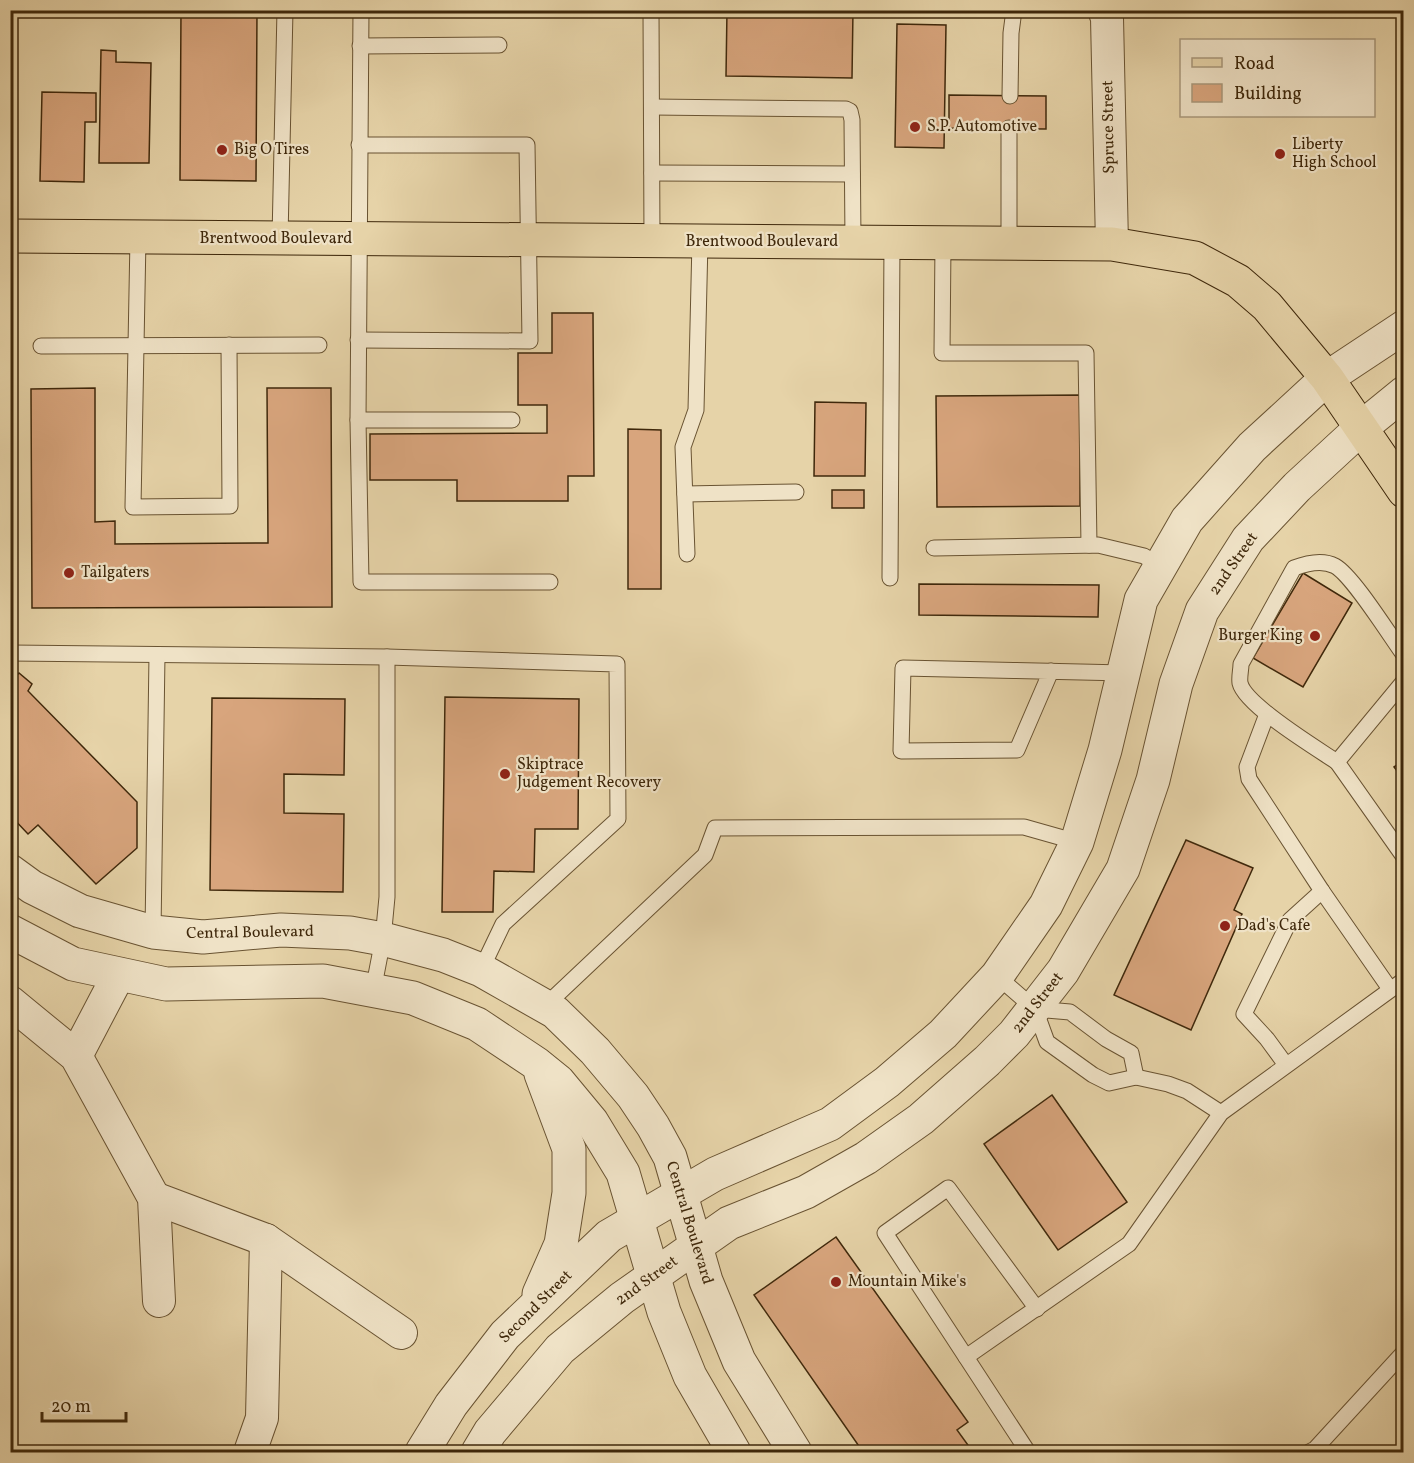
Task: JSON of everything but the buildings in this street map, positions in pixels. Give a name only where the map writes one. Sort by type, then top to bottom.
[{"type":"main road","name":"Brentwood Boulevard","points":[[10,236],[1112,244],[1195,258],[1238,281],[1267,306],[1327,378],[1404,491]]},
{"type":"street","name":"Spruce Street","points":[[1104,10],[1107,18],[1112,244]]},
{"type":"street","points":[[680,1193],[715,1174],[830,1124],[887,1082],[943,1034],[998,976],[1046,905],[1077,842],[1105,750],[1141,600],[1187,520],[1252,447],[1327,378],[1404,327]]},
{"type":"street","name":"2nd Street","points":[[478,1452],[490,1432],[560,1349],[622,1298],[729,1223],[806,1192],[875,1152],[921,1119],[987,1061],[1035,1009],[1063,972],[1123,869],[1153,780],[1176,684],[1202,611],[1248,539],[1297,487],[1361,428],[1404,393]]},
{"type":"street","name":"Central Boulevard","points":[[10,870],[32,887],[80,911],[153,932],[203,937],[280,930],[350,933],[383,939],[443,955],[481,970],[555,1012],[594,1051],[633,1096],[670,1157],[706,1281],[739,1361],[795,1452]]},
{"type":"street","points":[[10,931],[73,964],[166,984],[323,981],[413,998],[477,1024],[537,1064],[558,1081],[592,1122],[623,1173],[664,1312],[690,1376],[734,1452]]},
{"type":"street","points":[[76,1056],[119,974]]},
{"type":"street","points":[[10,1002],[76,1056],[154,1198],[159,1301]]},
{"type":"street","points":[[531,1311],[561,1244],[568,1193],[569,1149],[537,1064]]},
{"type":"street","name":"Second Street","points":[[422,1452],[451,1405],[506,1335],[609,1236],[680,1193]]},
{"type":"street","points":[[154,1198],[266,1240],[401,1332]]},
{"type":"street","points":[[250,1452],[262,1418],[266,1240]]},
{"type":"lane","points":[[280,238],[285,10]]},
{"type":"lane","points":[[361,10],[358,340],[361,582],[550,582]]},
{"type":"lane","points":[[651,10],[652,241]]},
{"type":"lane","points":[[1010,96],[1011,33],[1014,10]]},
{"type":"lane","points":[[360,46],[499,45]]},
{"type":"lane","points":[[652,107],[846,109],[850,111],[853,242]]},
{"type":"lane","points":[[1009,128],[1009,243]]},
{"type":"lane","points":[[358,340],[530,341],[527,145],[359,145]]},
{"type":"lane","points":[[652,173],[852,174]]},
{"type":"lane","points":[[138,238],[133,507],[230,506],[229,345]]},
{"type":"lane","points":[[687,554],[683,447],[696,410],[700,241]]},
{"type":"lane","points":[[890,578],[892,242]]},
{"type":"lane","points":[[943,243],[942,353],[1086,353],[1089,545]]},
{"type":"lane","points":[[41,346],[319,345]]},
{"type":"lane","points":[[358,420],[512,420]]},
{"type":"lane","points":[[685,494],[796,492]]},
{"type":"lane","points":[[934,548],[1098,545],[1144,556],[1161,566]]},
{"type":"lane","points":[[1404,655],[1349,579],[1336,567],[1322,562],[1305,564],[1294,568],[1241,664],[1240,682],[1245,693],[1267,714],[1337,762],[1404,857]]},
{"type":"lane","points":[[10,653],[387,657],[617,664],[618,819],[503,924],[481,970]]},
{"type":"lane","points":[[153,932],[157,654]]},
{"type":"lane","points":[[373,991],[383,939],[387,897],[387,657]]},
{"type":"lane","points":[[1051,671],[1017,750],[901,751],[903,668],[1124,672]]},
{"type":"lane","points":[[1337,762],[1404,681]]},
{"type":"lane","points":[[1267,714],[1246,767],[1249,779],[1322,891],[1390,989]]},
{"type":"lane","points":[[545,1006],[705,855],[715,828],[1024,827],[1077,842]]},
{"type":"lane","points":[[1286,1065],[1267,1039],[1244,1014],[1290,920],[1322,891]]},
{"type":"lane","points":[[998,976],[1035,1009],[1047,1042],[1094,1075],[1109,1083],[1136,1077],[1168,1084],[1187,1091],[1221,1113]]},
{"type":"lane","points":[[966,1357],[1129,1244],[1221,1113],[1404,980]]},
{"type":"lane","points":[[1035,1009],[1070,1012],[1106,1039],[1131,1053],[1136,1077]]},
{"type":"lane","points":[[1028,1452],[885,1233],[948,1188],[1037,1309]]},
{"type":"lane","points":[[1309,1452],[1315,1449],[1404,1352]]},
{"type":"place","name":"S.P. Automotive","points":[[915,127]]},
{"type":"place","name":"Big O Tires","points":[[222,150]]},
{"type":"place","name":"Liberty High School","points":[[1280,154]]},
{"type":"place","name":"Tailgaters","points":[[69,573]]},
{"type":"place","name":"Burger King","points":[[1315,636]]},
{"type":"place","name":"Skiptrace Judgement Recovery","points":[[505,774]]},
{"type":"place","name":"Dad's Cafe","points":[[1225,926]]},
{"type":"place","name":"Mountain Mike's","points":[[836,1282]]}]
